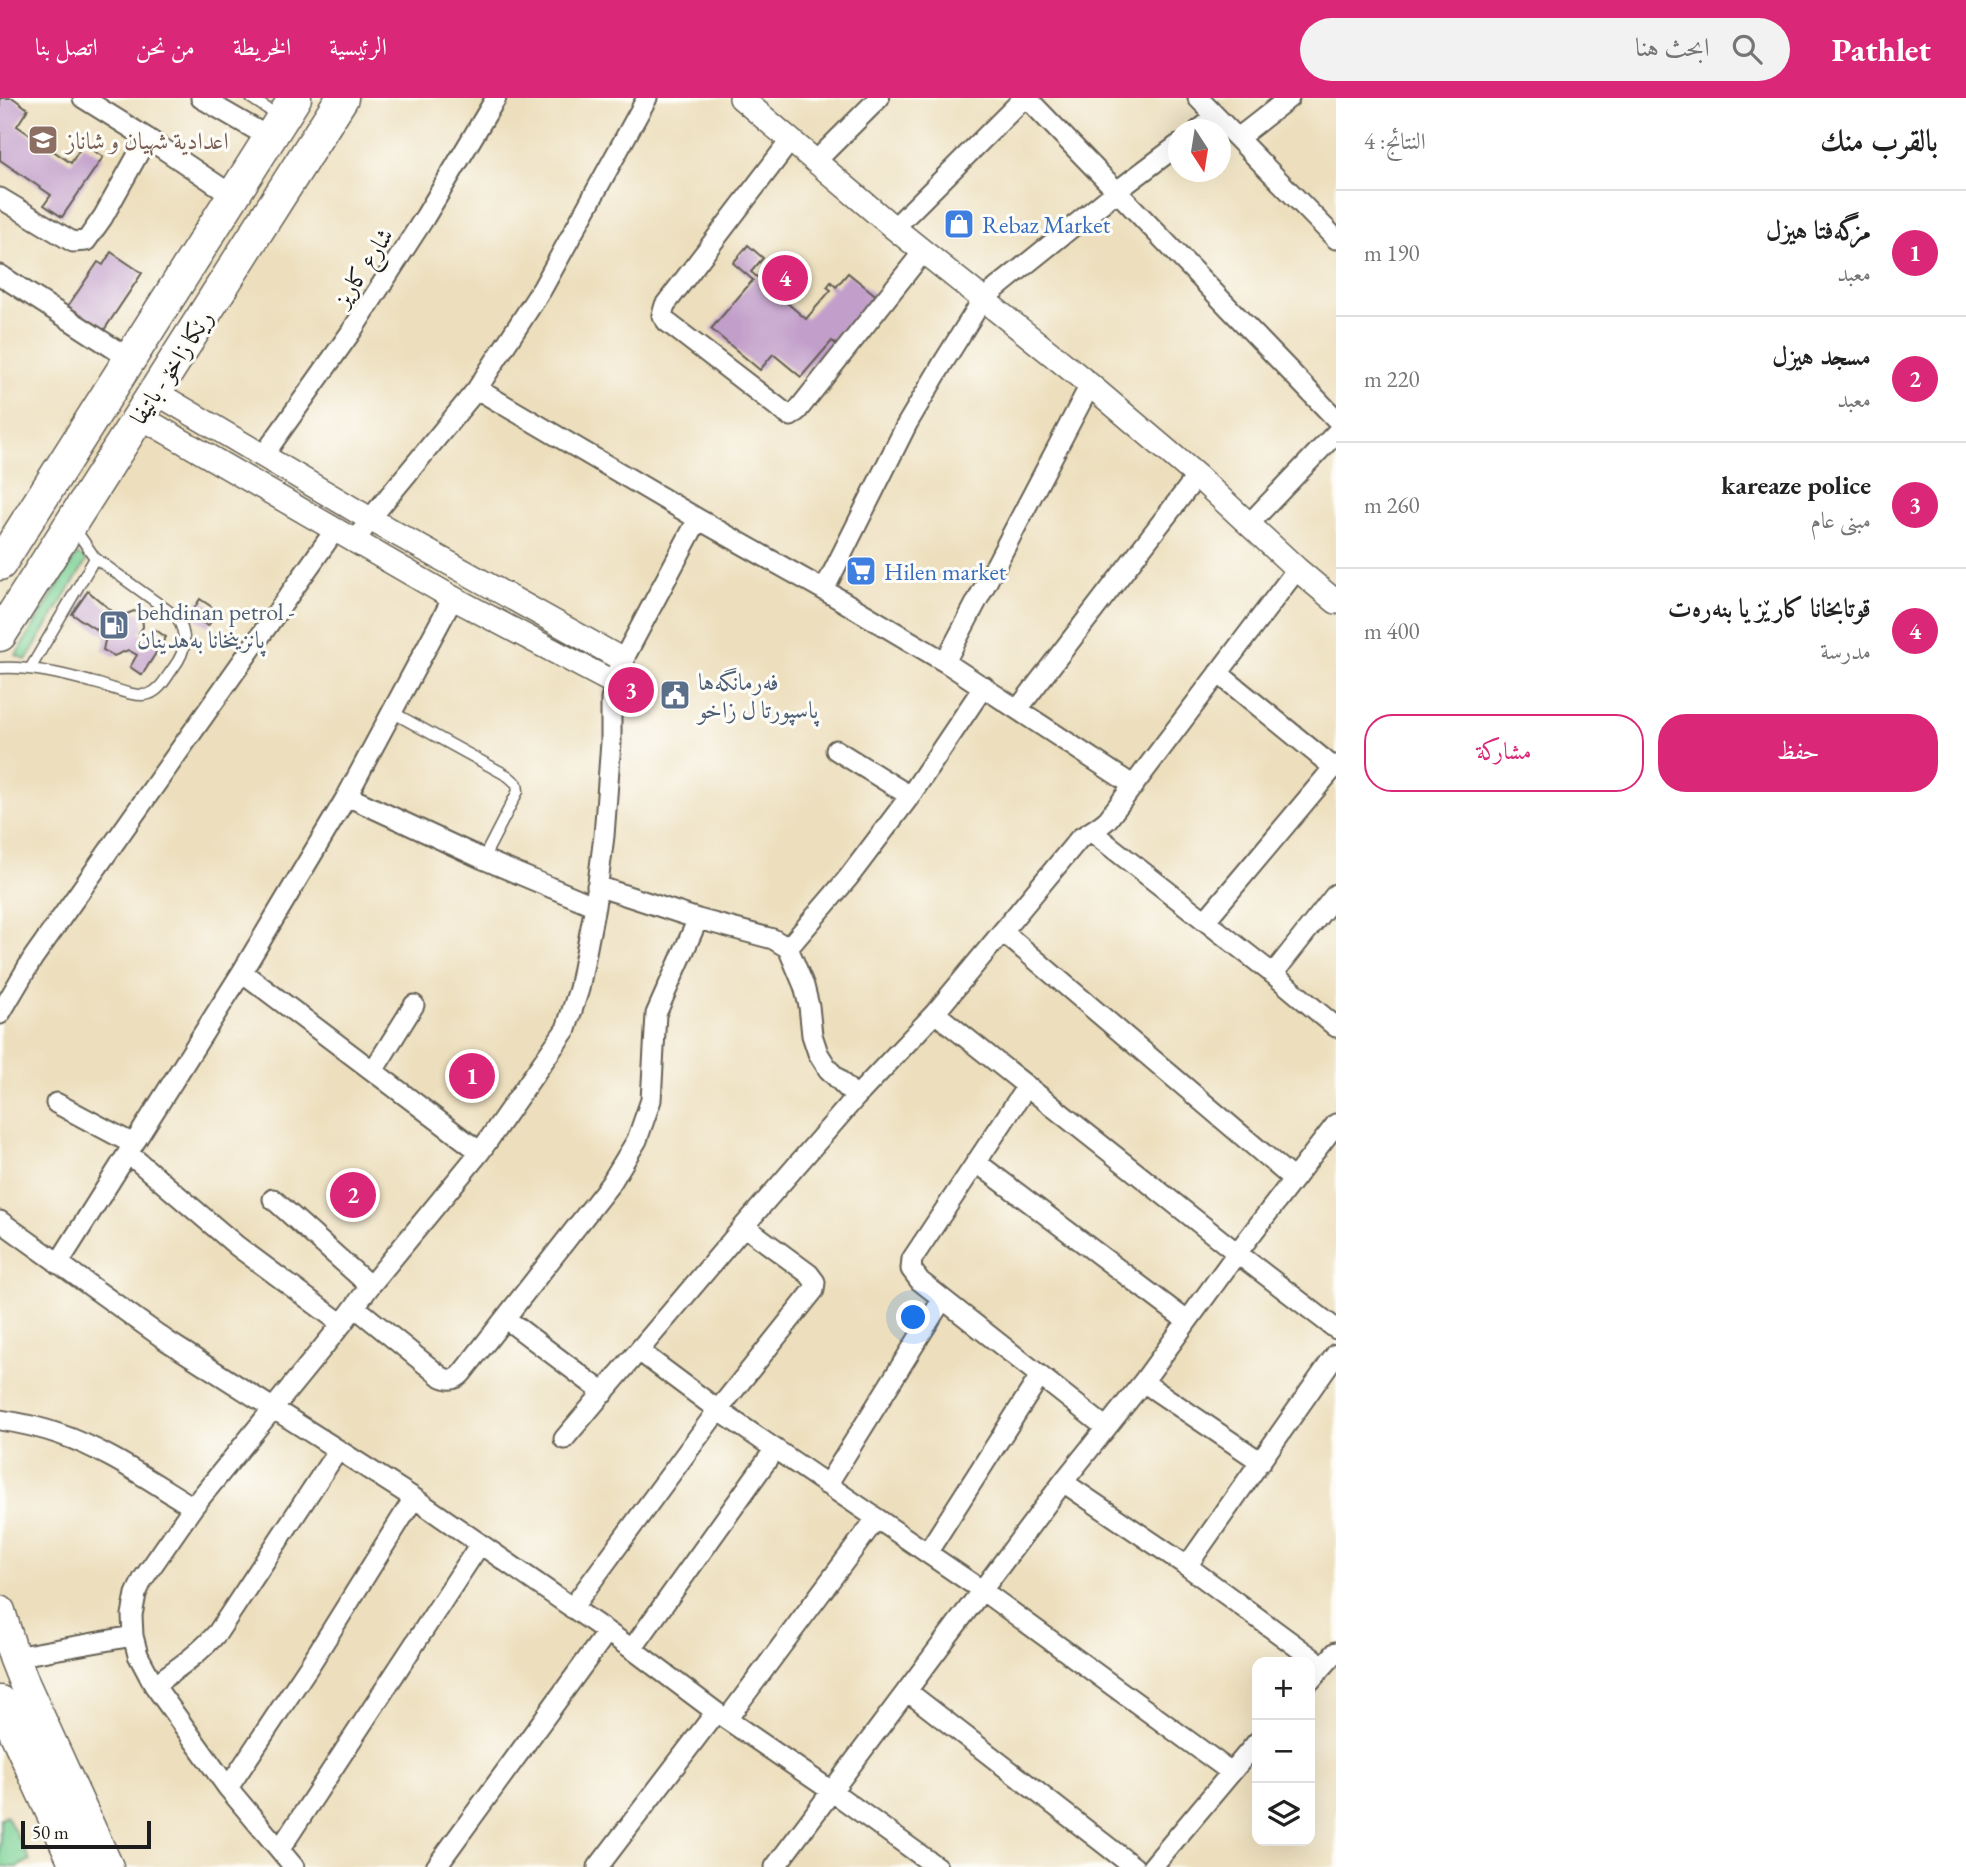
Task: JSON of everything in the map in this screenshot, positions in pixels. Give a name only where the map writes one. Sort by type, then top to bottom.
[{"type":"highway","name":"رێکا زاخۆ - باتیفا","points":[[0,635],[342,98]]},
{"type":"highway","name":"رێکا زاخۆ - باتیفا","points":[[0,564],[282,118]]},
{"type":"main road","points":[[0,1611],[14,1657],[108,1867]]},
{"type":"main road","points":[[0,1701],[76,1867]]},
{"type":"street","points":[[201,98],[282,118]]},
{"type":"street","name":"شارع كاريز","points":[[263,456],[351,332],[496,98]]},
{"type":"street","points":[[0,1014],[33,958],[345,536],[370,519],[477,389],[542,289],[647,98]]},
{"type":"street","points":[[741,98],[923,252],[1090,385],[1197,476],[1336,602]]},
{"type":"street","points":[[815,162],[879,98]]},
{"type":"street","points":[[894,228],[1026,98],[1336,419]]},
{"type":"street","points":[[1198,98],[1336,239]]},
{"type":"street","points":[[1238,138],[1289,98]]},
{"type":"street","points":[[79,103],[147,138],[233,195]]},
{"type":"street","points":[[0,198],[73,242],[86,241],[147,138]]},
{"type":"street","points":[[790,141],[665,305],[662,315],[667,322],[792,416],[923,252]]},
{"type":"street","points":[[824,590],[907,424],[984,299],[1168,153]]},
{"type":"street","points":[[0,275],[130,359]]},
{"type":"street","points":[[945,662],[1090,385]]},
{"type":"street","points":[[477,389],[945,662],[1134,786]]},
{"type":"street","points":[[147,404],[263,456],[623,660]]},
{"type":"street","points":[[147,404],[345,536],[453,598],[614,683]]},
{"type":"street","points":[[1249,524],[1336,433]]},
{"type":"street","points":[[1018,709],[1197,476]]},
{"type":"street","points":[[294,1867],[228,1788],[154,1685],[138,1655],[133,1636],[132,1615],[136,1594],[143,1579],[193,1507],[480,1152],[566,1029],[579,989],[595,906],[604,835],[614,683],[623,660],[698,519]]},
{"type":"street","points":[[564,1439],[856,1097],[935,1013],[1079,839],[1108,819],[1297,569]]},
{"type":"street","points":[[58,1264],[242,972],[347,796],[453,598]]},
{"type":"street","points":[[1205,921],[1334,766],[1218,673]]},
{"type":"street","points":[[788,948],[848,878],[910,796],[984,687]]},
{"type":"street","points":[[836,750],[910,796]]},
{"type":"street","points":[[347,796],[483,859],[595,906]]},
{"type":"street","points":[[1092,832],[1336,1027]]},
{"type":"street","points":[[597,886],[698,919],[773,939],[788,948],[804,985],[818,1053],[828,1069],[856,1097]]},
{"type":"street","points":[[1273,974],[1336,894]]},
{"type":"street","points":[[355,1307],[446,1380],[458,1377],[611,1183],[637,1140],[651,1100],[656,1014],[698,919]]},
{"type":"street","points":[[1003,932],[1293,1179]]},
{"type":"street","points":[[242,972],[480,1152]]},
{"type":"street","points":[[373,1071],[414,1005]]},
{"type":"street","points":[[935,1013],[1336,1329]]},
{"type":"street","points":[[1027,1086],[912,1259],[911,1269],[914,1276],[942,1300],[1105,1427]]},
{"type":"street","points":[[56,1103],[131,1149],[237,1246],[342,1324]]},
{"type":"street","points":[[775,1867],[1063,1482],[1143,1382],[1336,1124]]},
{"type":"street","points":[[976,1162],[1187,1321]]},
{"type":"street","points":[[273,1199],[370,1286]]},
{"type":"street","points":[[0,1221],[167,1341],[414,1498],[632,1649],[722,1716],[937,1867]]},
{"type":"street","points":[[572,1608],[718,1410],[812,1294],[815,1282],[810,1274],[744,1226]]},
{"type":"street","points":[[827,1485],[942,1300]]},
{"type":"street","points":[[505,1318],[604,1393]]},
{"type":"street","points":[[639,1351],[718,1410],[983,1591],[1231,1772]]},
{"type":"street","points":[[1187,1566],[1336,1354]]},
{"type":"street","points":[[927,1553],[1040,1376]]},
{"type":"street","points":[[1143,1382],[1261,1462]]},
{"type":"street","points":[[0,1420],[29,1425],[82,1443],[193,1507]]},
{"type":"street","points":[[632,1649],[775,1449]]},
{"type":"street","points":[[154,1685],[189,1661],[218,1632],[338,1450]]},
{"type":"street","points":[[1063,1482],[1187,1566],[1323,1666]]},
{"type":"street","points":[[228,1788],[311,1663],[414,1498]]},
{"type":"street","points":[[598,1867],[722,1716],[876,1519]]},
{"type":"street","points":[[280,1849],[480,1544]]},
{"type":"street","points":[[436,1867],[607,1632]]},
{"type":"street","points":[[14,1657],[133,1636]]},
{"type":"street","points":[[907,1691],[1134,1867]]},
{"type":"street","points":[[1152,1867],[1252,1748]]},
{"type":"lane","points":[[254,99],[282,118]]},
{"type":"lane","points":[[0,668],[30,670],[89,681],[143,695],[157,689],[179,661],[185,640],[177,617],[95,558],[72,524]]},
{"type":"lane","points":[[30,670],[95,558]]},
{"type":"lane","points":[[392,712],[508,776],[517,784],[517,791],[483,859]]},
{"type":"green space","points":[[77,554],[87,560],[26,660],[16,655]]},
{"type":"green space","points":[[6,1815],[30,1860],[17,1867],[0,1867],[0,1818]]},
{"type":"building","points":[[0,98],[13,98],[28,109],[17,126],[71,163],[83,144],[103,157],[62,217],[44,205],[51,195],[0,160]]},
{"type":"building","points":[[748,245],[763,258],[751,272],[806,319],[831,290],[827,287],[831,282],[836,287],[848,273],[879,298],[838,346],[832,341],[801,377],[773,354],[760,370],[711,329],[753,280],[733,263]]},
{"type":"building","points":[[111,252],[142,273],[104,330],[68,306],[98,262],[103,265]]},
{"type":"building","points":[[88,591],[119,617],[134,611],[142,614],[143,627],[139,633],[148,638],[154,629],[166,637],[142,675],[130,667],[137,655],[128,650],[114,656],[103,650],[106,636],[72,614]]},
{"type":"building","points":[[200,599],[218,611],[208,626],[190,615]]},
{"type":"place","name":"اعدادية شهيان و شاناز","points":[[43,140]]},
{"type":"place","name":"Rebaz Market","points":[[959,224]]},
{"type":"place","name":"قوتابخانا کارێز یا بنەرەت","points":[[785,278]]},
{"type":"place","name":"Hilen market","points":[[861,571]]},
{"type":"place","name":"behdinan petrol - پانزینخانا بەهدینان","points":[[114,625]]},
{"type":"place","name":"kareaze police","points":[[631,690]]},
{"type":"place","name":"فەرمانگەها پاسپورتا ل زاخو","points":[[675,695]]},
{"type":"place","name":"مزگەفتا هیزل","points":[[472,1076]]},
{"type":"place","name":"مسجد هيزل","points":[[353,1195]]}]
